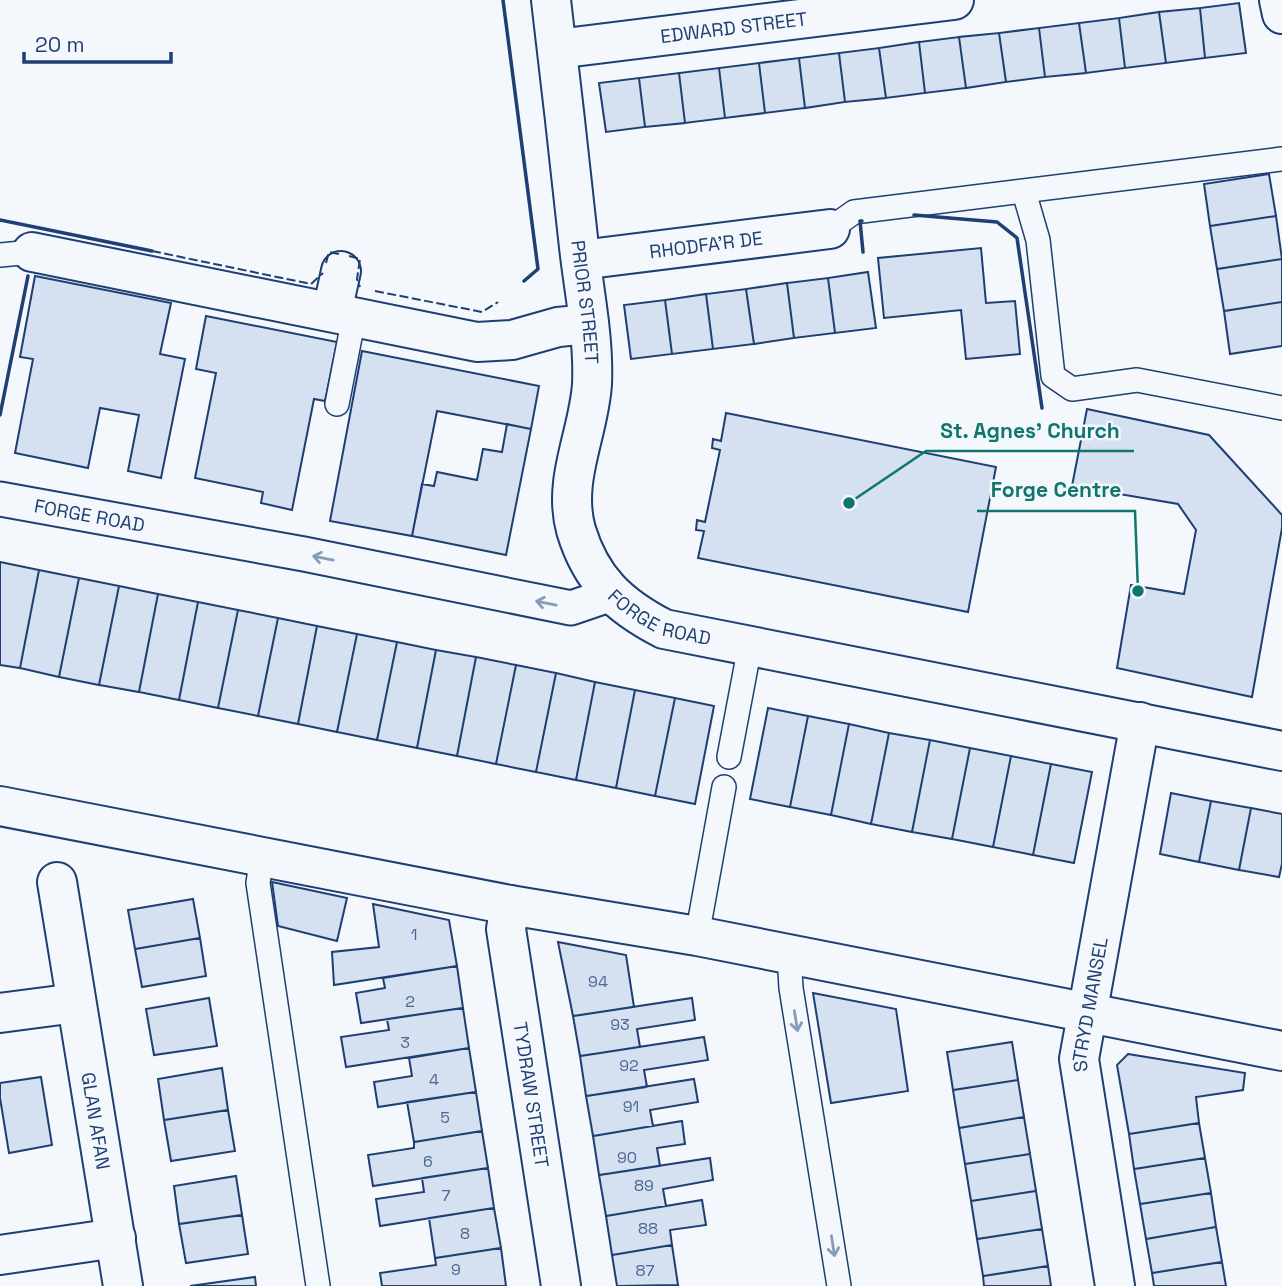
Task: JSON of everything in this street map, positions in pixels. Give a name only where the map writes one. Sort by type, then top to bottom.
[{"type":"street","name":"PRIOR STREET","points":[[551,0],[589,324],[592,385],[571,495],[576,528],[586,558],[612,594]]},
{"type":"street","name":"EDWARD STREET","points":[[557,49],[787,11],[954,0]]},
{"type":"street","points":[[1279,0],[1282,14]]},
{"type":"street","name":"RHODFA'R DE","points":[[581,260],[830,229]]},
{"type":"street","points":[[16,254],[477,342],[512,340],[558,327],[589,324]]},
{"type":"street","points":[[341,271],[343,315]]},
{"type":"street","name":"FORGE ROAD","points":[[0,499],[303,554],[571,608],[612,594],[635,614],[664,629],[1282,751]]},
{"type":"street","name":"STRYD MANSEL","points":[[1115,1286],[1079,1059],[1140,722]]},
{"type":"street","points":[[0,806],[510,905],[697,936],[1282,1051]]},
{"type":"street","name":"GLAN AFAN","points":[[57,882],[123,1286]]},
{"type":"street","name":"TYDRAW STREET","points":[[510,905],[506,929],[561,1286]]},
{"type":"street","points":[[0,1013],[76,1003]]},
{"type":"street","points":[[0,1255],[116,1238]]},
{"type":"lane","points":[[830,229],[854,212],[1282,159]]},
{"type":"lane","points":[[1024,192],[1038,240],[1054,376],[1072,389],[1137,380],[1282,408]]},
{"type":"lane","points":[[337,404],[343,315]]},
{"type":"lane","points":[[729,757],[751,646]]},
{"type":"lane","points":[[697,936],[724,787]]},
{"type":"lane","points":[[262,856],[258,883],[318,1286]]},
{"type":"lane","points":[[789,954],[791,988],[839,1286]]},
{"type":"building","points":[[1239,3],[1246,53],[1205,58],[1200,8]]},
{"type":"building","points":[[1200,8],[1205,58],[1166,63],[1159,12]]},
{"type":"building","points":[[1159,12],[1166,63],[1125,68],[1119,18]]},
{"type":"building","points":[[1119,18],[1125,68],[1086,73],[1079,23]]},
{"type":"building","points":[[1079,23],[1086,73],[1045,77],[1039,28]]},
{"type":"building","points":[[1039,28],[1045,77],[1006,82],[999,33]]},
{"type":"building","points":[[999,33],[1006,82],[966,88],[959,37]]},
{"type":"building","points":[[959,37],[966,88],[925,93],[919,42]]},
{"type":"building","points":[[919,42],[925,93],[886,98],[879,48]]},
{"type":"building","points":[[879,48],[886,98],[845,102],[839,53]]},
{"type":"building","points":[[839,53],[845,102],[805,108],[799,58]]},
{"type":"building","points":[[799,58],[805,108],[765,113],[759,63]]},
{"type":"building","points":[[759,63],[765,113],[725,118],[719,68]]},
{"type":"building","points":[[719,68],[725,118],[685,123],[679,73]]},
{"type":"building","points":[[679,73],[685,123],[645,127],[639,78]]},
{"type":"building","points":[[639,78],[645,127],[606,132],[599,83]]},
{"type":"building","points":[[1269,174],[1276,216],[1210,226],[1204,184]]},
{"type":"building","points":[[1276,216],[1282,259],[1217,269],[1210,226]]},
{"type":"building","points":[[981,248],[986,303],[1015,301],[1020,354],[966,359],[961,310],[884,318],[878,258]]},
{"type":"building","points":[[1282,259],[1282,302],[1224,311],[1217,269]]},
{"type":"building","points":[[868,272],[876,328],[835,333],[828,278]]},
{"type":"building","points":[[35,276],[171,303],[160,354],[185,359],[161,478],[128,471],[139,415],[100,408],[88,468],[15,453],[33,359],[20,357]]},
{"type":"building","points":[[828,278],[835,333],[794,338],[787,283]]},
{"type":"building","points":[[787,283],[794,338],[754,344],[746,289]]},
{"type":"building","points":[[746,289],[754,344],[713,349],[706,294]]},
{"type":"building","points":[[706,294],[713,349],[672,354],[665,300]]},
{"type":"building","points":[[665,300],[672,354],[631,359],[624,305]]},
{"type":"building","points":[[1282,302],[1282,346],[1230,354],[1224,311]]},
{"type":"building","points":[[206,316],[337,342],[325,401],[314,399],[292,510],[261,503],[263,492],[195,478],[216,373],[196,369]]},
{"type":"building","points":[[362,351],[539,386],[531,429],[437,411],[412,536],[330,521]]},
{"type":"building","points":[[1087,409],[1209,435],[1282,515],[1282,528],[1252,697],[1117,668],[1131,585],[1184,594],[1196,530],[1178,504],[1072,486]]},
{"type":"building","points":[[726,413],[996,467],[968,612],[698,558],[704,531],[696,530],[697,520],[705,522],[720,450],[712,448],[713,439],[721,441]]},
{"type":"building","points":[[507,424],[531,429],[506,555],[412,536],[422,484],[434,486],[437,472],[477,480],[483,449],[502,452]]},
{"type":"building","points":[[0,562],[39,570],[20,668],[0,665]]},
{"type":"building","points":[[39,570],[79,578],[59,677],[20,668]]},
{"type":"building","points":[[79,578],[119,586],[99,685],[59,677]]},
{"type":"building","points":[[119,586],[158,594],[139,692],[99,685]]},
{"type":"building","points":[[158,594],[198,602],[179,700],[139,692]]},
{"type":"building","points":[[198,602],[238,610],[218,708],[179,700]]},
{"type":"building","points":[[238,610],[278,618],[258,716],[218,708]]},
{"type":"building","points":[[278,618],[317,626],[298,724],[258,716]]},
{"type":"building","points":[[317,626],[357,634],[337,732],[298,724]]},
{"type":"building","points":[[357,634],[397,642],[377,740],[337,732]]},
{"type":"building","points":[[397,642],[436,650],[417,748],[377,740]]},
{"type":"building","points":[[436,650],[476,657],[457,756],[417,748]]},
{"type":"building","points":[[476,657],[516,665],[496,764],[457,756]]},
{"type":"building","points":[[516,665],[556,673],[536,772],[496,764]]},
{"type":"building","points":[[556,673],[595,682],[576,780],[536,772]]},
{"type":"building","points":[[595,682],[635,690],[616,788],[576,780]]},
{"type":"building","points":[[635,690],[675,698],[655,796],[616,788]]},
{"type":"building","points":[[675,698],[714,706],[695,804],[655,796]]},
{"type":"building","points":[[768,708],[808,716],[790,807],[750,799]]},
{"type":"building","points":[[808,716],[849,724],[831,815],[790,807]]},
{"type":"building","points":[[849,724],[889,733],[871,824],[831,815]]},
{"type":"building","points":[[889,733],[930,740],[912,832],[871,824]]},
{"type":"building","points":[[930,740],[970,748],[952,839],[912,832]]},
{"type":"building","points":[[970,748],[1011,756],[993,847],[952,839]]},
{"type":"building","points":[[1011,756],[1051,764],[1033,855],[993,847]]},
{"type":"building","points":[[1051,764],[1092,772],[1074,863],[1033,855]]},
{"type":"building","points":[[1171,793],[1211,801],[1199,862],[1160,854]]},
{"type":"building","points":[[1211,801],[1251,808],[1239,870],[1199,862]]},
{"type":"building","points":[[1251,808],[1282,814],[1282,864],[1279,877],[1239,870]]},
{"type":"building","points":[[272,882],[347,898],[337,941],[278,926]]},
{"type":"building","points":[[193,899],[200,938],[135,949],[128,910]]},
{"type":"building","points":[[373,904],[449,920],[457,966],[334,985],[332,952],[379,947]]},
{"type":"building","points":[[200,938],[206,976],[142,987],[135,949]]},
{"type":"building","points":[[558,942],[626,955],[634,1007],[573,1016]]},
{"type":"building","points":[[457,966],[463,1008],[361,1023],[356,993],[385,988],[383,978]]},
{"type":"building","points":[[813,993],[896,1009],[908,1091],[831,1103]]},
{"type":"building","points":[[209,998],[217,1046],[154,1055],[146,1009]]},
{"type":"building","points":[[692,998],[695,1020],[637,1029],[640,1047],[580,1056],[573,1016]]},
{"type":"building","points":[[463,1008],[469,1048],[346,1067],[341,1037],[389,1030],[387,1019]]},
{"type":"building","points":[[704,1037],[708,1060],[644,1070],[647,1087],[586,1096],[580,1056]]},
{"type":"building","points":[[1012,1042],[1018,1080],[953,1090],[947,1052]]},
{"type":"building","points":[[469,1048],[476,1092],[378,1107],[374,1082],[412,1076],[409,1058]]},
{"type":"building","points":[[1128,1054],[1245,1073],[1243,1090],[1196,1097],[1199,1123],[1129,1134],[1117,1065]]},
{"type":"building","points":[[222,1068],[228,1110],[164,1120],[158,1079]]},
{"type":"building","points":[[41,1077],[52,1145],[9,1153],[0,1083]]},
{"type":"building","points":[[694,1079],[698,1102],[650,1110],[653,1126],[593,1136],[586,1096]]},
{"type":"building","points":[[1018,1080],[1024,1117],[959,1128],[953,1090]]},
{"type":"building","points":[[476,1092],[482,1131],[414,1142],[407,1102]]},
{"type":"building","points":[[228,1110],[235,1151],[171,1161],[164,1120]]},
{"type":"building","points":[[1024,1117],[1030,1154],[965,1164],[959,1128]]},
{"type":"building","points":[[682,1121],[685,1144],[657,1148],[660,1166],[599,1175],[593,1136]]},
{"type":"building","points":[[1199,1123],[1205,1158],[1134,1169],[1129,1134]]},
{"type":"building","points":[[482,1131],[488,1168],[373,1186],[368,1155],[414,1148],[414,1142]]},
{"type":"building","points":[[1030,1154],[1036,1191],[971,1201],[965,1164]]},
{"type":"building","points":[[710,1158],[713,1180],[663,1189],[666,1206],[606,1216],[599,1175]]},
{"type":"building","points":[[1205,1158],[1211,1193],[1140,1204],[1134,1169]]},
{"type":"building","points":[[488,1168],[494,1208],[380,1226],[376,1199],[424,1192],[422,1178]]},
{"type":"building","points":[[236,1176],[242,1215],[179,1224],[174,1186]]},
{"type":"building","points":[[1036,1191],[1042,1229],[977,1239],[971,1201]]},
{"type":"building","points":[[1211,1193],[1216,1227],[1146,1239],[1140,1204]]},
{"type":"building","points":[[702,1200],[706,1225],[670,1230],[672,1245],[612,1255],[606,1216]]},
{"type":"building","points":[[494,1208],[501,1248],[435,1258],[429,1218]]},
{"type":"building","points":[[242,1215],[248,1254],[186,1263],[179,1224]]},
{"type":"building","points":[[1216,1227],[1222,1262],[1152,1273],[1146,1239]]},
{"type":"building","points":[[1042,1229],[1048,1266],[983,1276],[977,1239]]},
{"type":"building","points":[[672,1245],[678,1285],[617,1286],[612,1255]]},
{"type":"building","points":[[501,1248],[506,1286],[382,1286],[380,1273],[436,1265],[435,1258]]},
{"type":"building","points":[[1222,1262],[1226,1286],[1154,1286],[1152,1273]]},
{"type":"building","points":[[1048,1266],[1051,1286],[984,1286],[983,1276]]},
{"type":"building","points":[[255,1277],[256,1286],[190,1286]]},
{"type":"fence","points":[[152,251],[311,284],[323,273]]},
{"type":"fence","points":[[326,263],[329,252],[339,254]]},
{"type":"fence","points":[[349,256],[360,259],[357,279],[360,287]]},
{"type":"fence","points":[[375,291],[482,312],[498,302]]},
{"type":"wall","points":[[503,0],[538,269],[524,281]]},
{"type":"wall","points":[[914,215],[997,222],[1017,238],[1042,408]]},
{"type":"wall","points":[[0,220],[152,251]]},
{"type":"wall","points":[[862,221],[863,252]]},
{"type":"wall","points":[[0,415],[28,276]]},
{"type":"place","name":"St. Agnes' Church","points":[[849,503]]},
{"type":"place","name":"Forge Centre","points":[[1138,591]]}]
